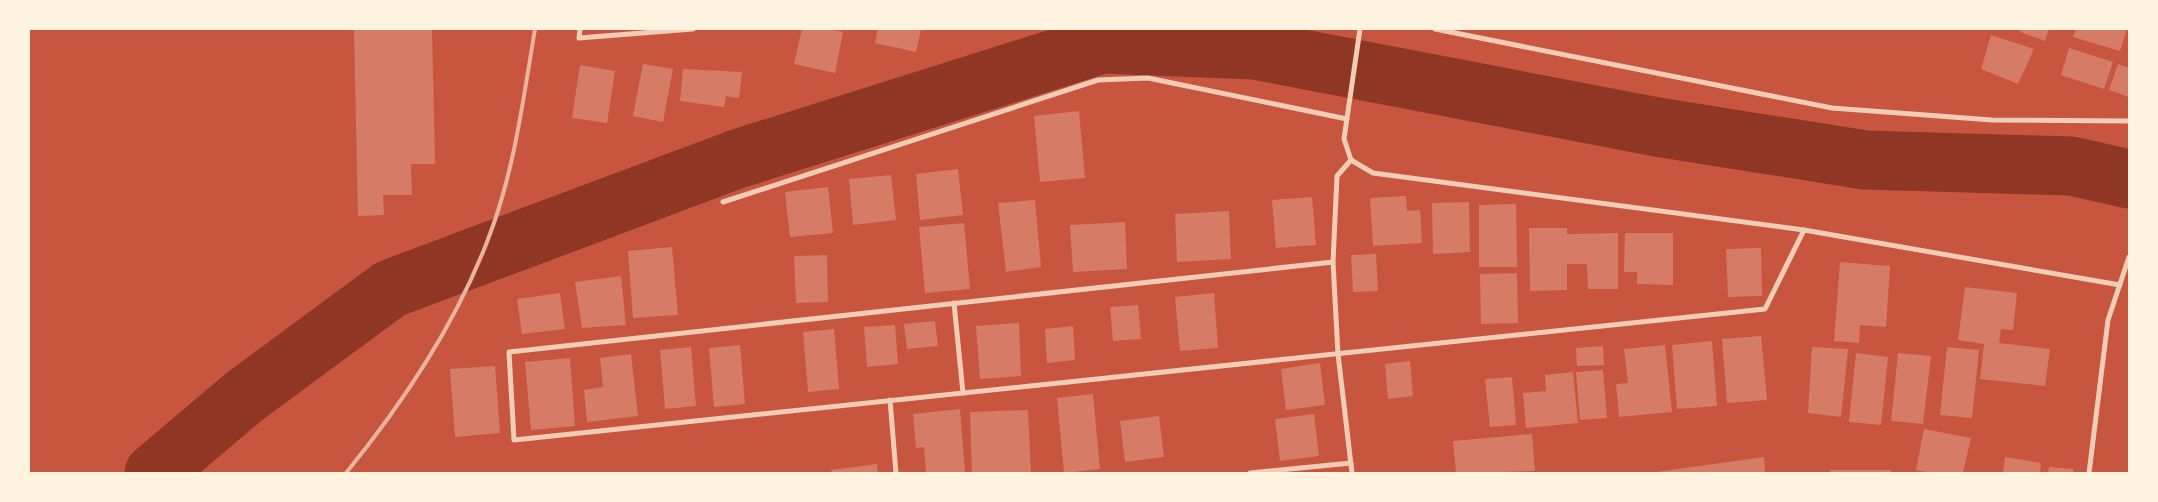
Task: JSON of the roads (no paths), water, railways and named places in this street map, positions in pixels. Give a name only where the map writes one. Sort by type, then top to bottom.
[{"type":"street","points":[[580,29],[579,38],[692,29]]},
{"type":"street","points":[[1435,29],[1832,108],[1992,120],[2129,120]]},
{"type":"street","points":[[1360,32],[1344,139],[1351,160],[1373,173],[1804,230],[2120,285]]},
{"type":"street","points":[[723,202],[1098,80],[1148,78],[1346,119]]},
{"type":"street","points":[[1351,160],[1337,176],[1333,262],[1338,354],[1352,473]]},
{"type":"street","points":[[1333,262],[509,352],[514,440],[1764,310],[1804,230]]},
{"type":"street","points":[[2089,473],[2108,320],[2128,268],[2129,257]]},
{"type":"street","points":[[954,303],[963,393]]},
{"type":"street","points":[[890,400],[896,473]]},
{"type":"street","points":[[1250,473],[1351,464]]},
{"type":"waterway","points":[[154,473],[245,396],[390,289],[737,159],[1102,44],[1255,50],[1657,127],[1865,160],[2071,166],[2129,179]]},
{"type":"railway","points":[[346,473],[407,392],[426,363],[474,273],[496,216],[511,163],[535,29]]}]
